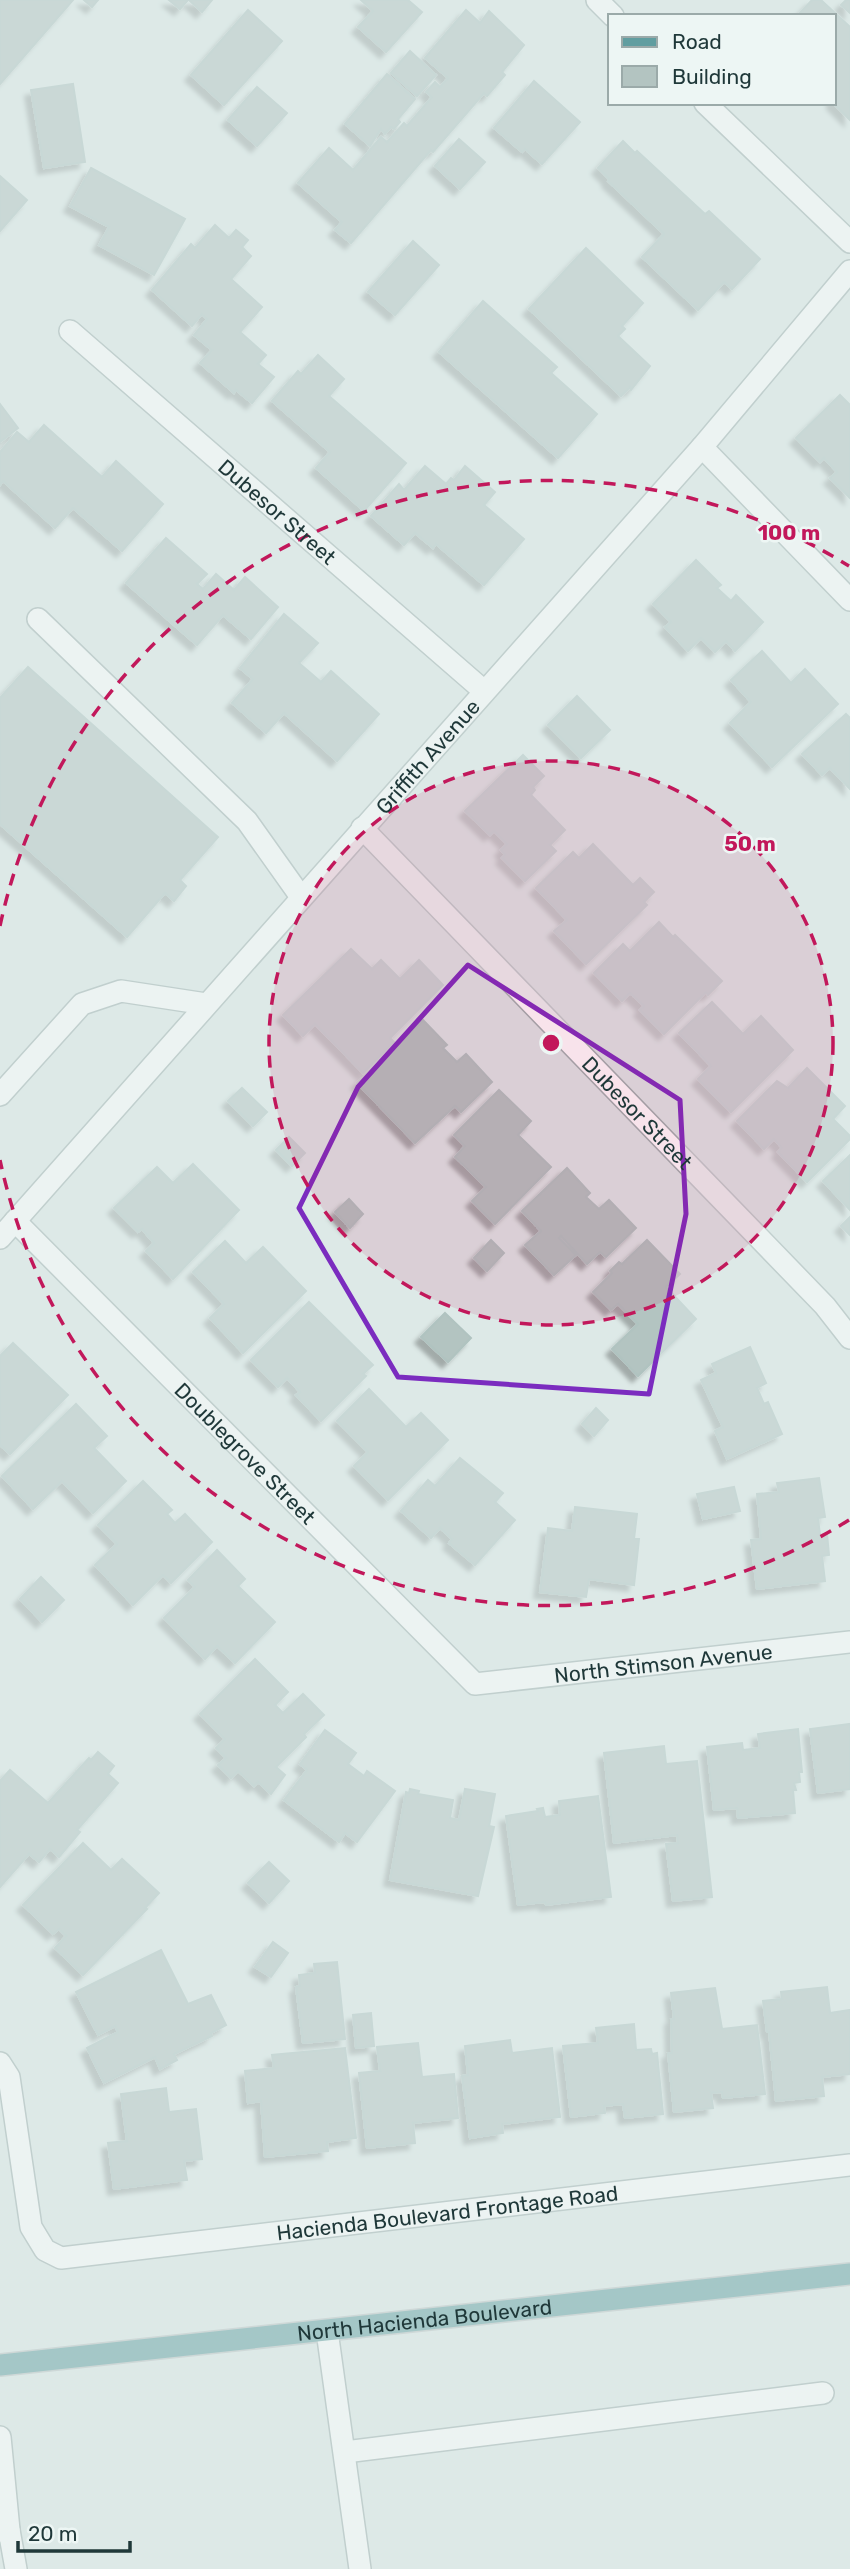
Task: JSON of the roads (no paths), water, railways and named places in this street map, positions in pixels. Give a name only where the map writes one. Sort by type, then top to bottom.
[{"type":"main road","name":"North Hacienda Boulevard","points":[[0,2365],[850,2274]]},
{"type":"street","points":[[597,0],[611,14]]},
{"type":"street","points":[[707,105],[850,242]]},
{"type":"street","name":"Griffith Avenue","points":[[0,1238],[702,447],[850,271]]},
{"type":"street","name":"Dubesor Street","points":[[70,331],[484,691]]},
{"type":"street","points":[[702,447],[850,600]]},
{"type":"street","points":[[38,619],[247,821],[301,897]]},
{"type":"street","name":"Dubesor Street","points":[[362,828],[825,1306],[850,1338]]},
{"type":"street","points":[[0,1095],[82,1004],[121,991],[206,1004]]},
{"type":"street","name":"Doublegrove Street","points":[[15,1221],[475,1684]]},
{"type":"street","name":"North Stimson Avenue","points":[[475,1684],[850,1642]]},
{"type":"street","name":"Hacienda Boulevard Frontage Road","points":[[0,2063],[9,2077],[32,2227],[45,2250],[61,2258],[850,2165]]},
{"type":"street","points":[[327,2330],[360,2569]]},
{"type":"street","points":[[345,2452],[823,2393]]},
{"type":"street","points":[[0,2437],[5,2530],[16,2569]]}]
